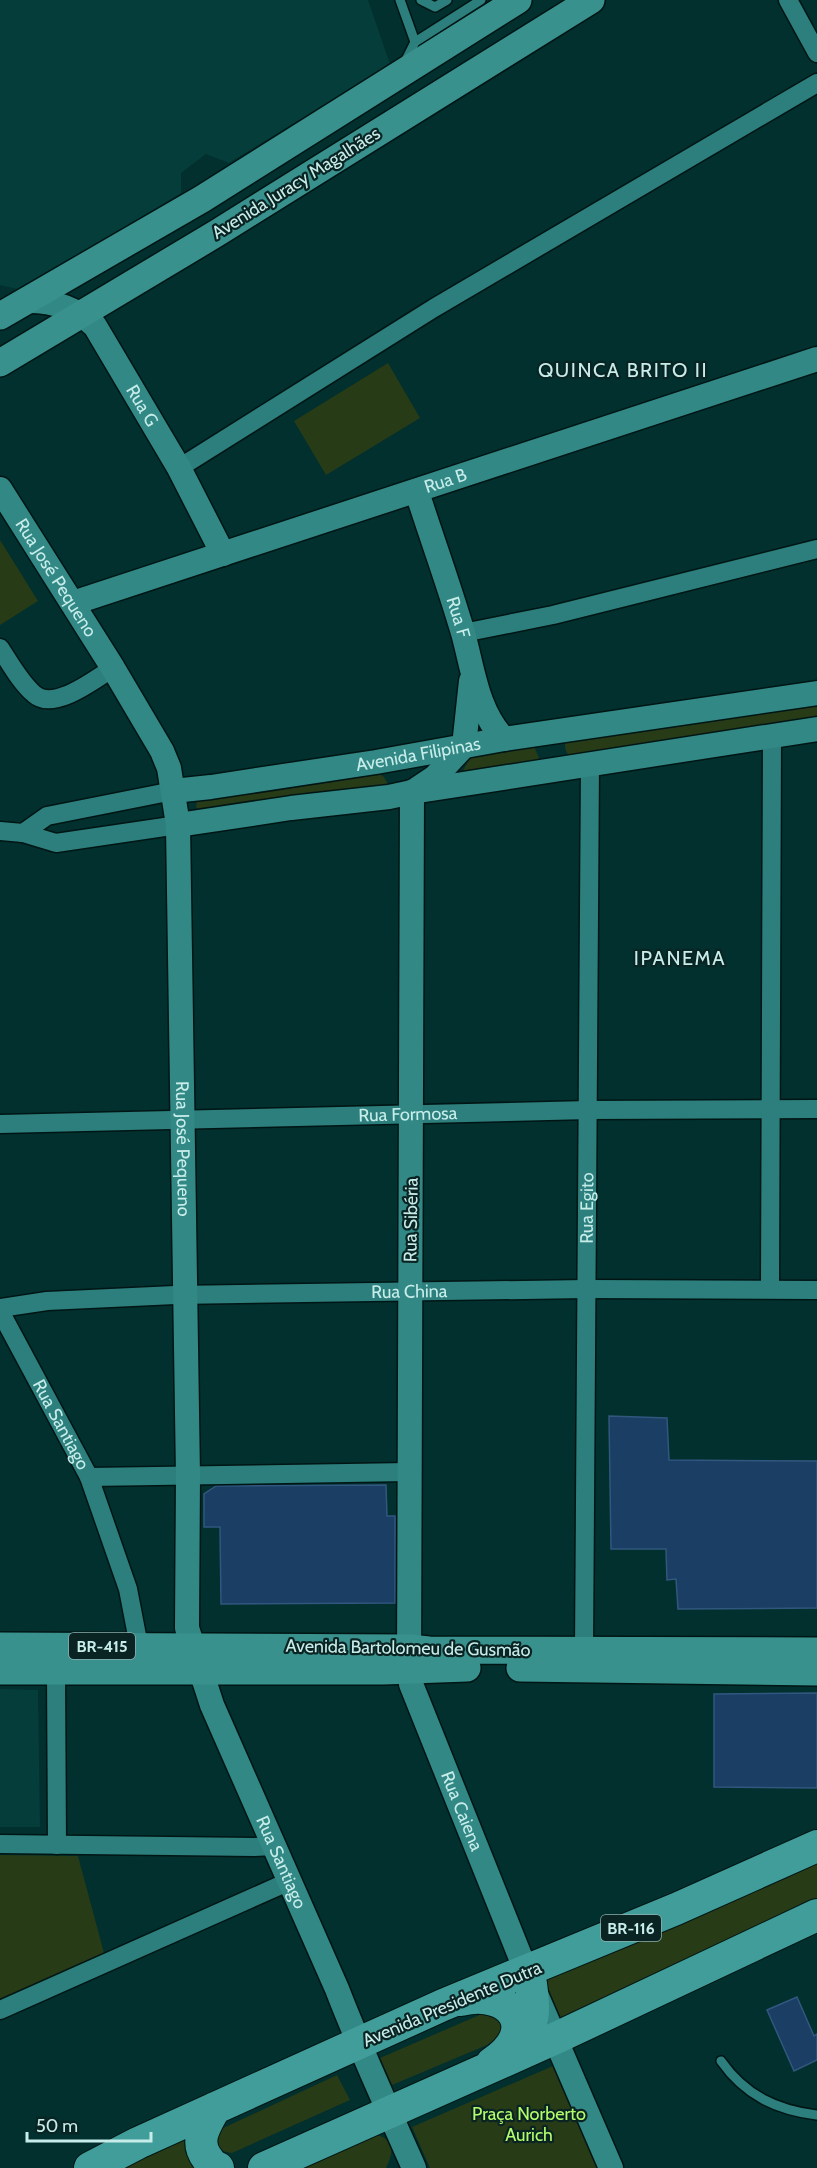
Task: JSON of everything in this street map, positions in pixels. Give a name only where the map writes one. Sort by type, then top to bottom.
[{"type":"highway","name":"Avenida Presidente Dutra","points":[[90,2168],[138,2143],[443,2005],[528,1978],[817,1846]]},
{"type":"highway","points":[[264,2168],[555,2038],[817,1915]]},
{"type":"highway","points":[[476,2073],[512,2048],[531,2024],[534,2013],[528,1978]]},
{"type":"highway","points":[[443,2005],[473,1997],[492,1999],[501,2003],[513,2014],[517,2023],[518,2031],[512,2048]]},
{"type":"highway","points":[[215,2108],[200,2138],[203,2153],[213,2166],[218,2168]]},
{"type":"main road","name":"Avenida Juracy Magalhães","points":[[0,316],[202,199],[518,0]]},
{"type":"main road","name":"Avenida Juracy Magalhães","points":[[0,363],[217,233],[591,0]]},
{"type":"main road","points":[[202,199],[199,219],[207,228],[217,233]]},
{"type":"main road","name":"Rua G","points":[[24,301],[40,300],[53,303],[82,314],[95,326],[179,468],[224,554]]},
{"type":"main road","name":"Rua B","points":[[73,603],[817,359]]},
{"type":"main road","name":"Rua José Pequeno","points":[[0,489],[73,603],[162,751],[169,768],[173,791],[178,825],[188,1476],[188,1628],[199,1654]]},
{"type":"main road","name":"Rua F","points":[[417,492],[463,633],[487,717],[504,739]]},
{"type":"main road","points":[[376,762],[412,792],[435,777],[464,746],[472,671]]},
{"type":"main road","name":"Avenida Filipinas","points":[[173,791],[376,762],[504,739],[817,693]]},
{"type":"main road","name":"Avenida Filipinas","points":[[178,825],[291,808],[389,797],[817,729]]},
{"type":"main road","points":[[561,731],[553,748],[559,762],[578,766]]},
{"type":"main road","points":[[531,736],[543,756],[542,765],[537,772]]},
{"type":"main road","name":"Rua Sibéria","points":[[409,1658],[412,792]]},
{"type":"main road","name":"Avenida Bartolomeu de Gusmão","points":[[0,1646],[139,1646],[199,1654],[409,1658],[486,1668],[817,1672]]},
{"type":"main road","name":"Avenida Bartolomeu de Gusmão","points":[[409,1658],[429,1650],[817,1651]]},
{"type":"main road","name":"Avenida Bartolomeu de Gusmão","points":[[0,1671],[169,1671],[199,1654]]},
{"type":"main road","name":"Rua Santiago","points":[[199,1654],[212,1705],[414,2168]]},
{"type":"main road","name":"Rua Caiena","points":[[409,1658],[411,1684],[421,1712],[528,1978],[611,2168]]},
{"type":"main road","points":[[169,1671],[212,1705]]},
{"type":"street","points":[[788,0],[817,53]]},
{"type":"street","points":[[179,468],[434,308],[817,83]]},
{"type":"street","points":[[463,633],[553,615],[817,549]]},
{"type":"street","points":[[0,648],[25,685],[35,696],[45,700],[68,695],[113,668]]},
{"type":"street","points":[[770,1289],[772,736]]},
{"type":"street","name":"Rua Egito","points":[[578,766],[589,1110],[584,1650]]},
{"type":"street","name":"Avenida Filipinas","points":[[23,832],[47,816],[173,791]]},
{"type":"street","name":"Avenida Filipinas","points":[[0,831],[23,832],[56,843],[178,825]]},
{"type":"street","name":"Rua Formosa","points":[[0,1124],[589,1110],[817,1109]]},
{"type":"street","name":"Rua China","points":[[0,1309],[47,1301],[185,1295],[586,1289],[817,1290]]},
{"type":"street","name":"Rua Santiago","points":[[0,1309],[89,1477],[128,1589],[139,1646]]},
{"type":"street","points":[[89,1477],[409,1472]]},
{"type":"street","points":[[56,1671],[57,1845]]},
{"type":"street","points":[[0,1845],[254,1847],[274,1845]]},
{"type":"street","points":[[0,2010],[290,1881]]},
{"type":"lane","points":[[400,0],[414,42]]},
{"type":"lane","points":[[421,0],[435,7],[447,0]]},
{"type":"lane","points":[[397,77],[414,42],[481,0]]},
{"type":"lane","points":[[721,2061],[734,2079],[760,2097],[790,2111],[817,2115]]},
{"type":"shaded area","points":[[0,0],[368,0],[390,64],[229,163],[206,154],[181,173],[181,193],[21,290],[0,285]]},
{"type":"shaded area","points":[[0,1689],[38,1690],[40,1827],[0,1827]]},
{"type":"green space","points":[[388,363],[420,418],[326,475],[294,421]]},
{"type":"green space","points":[[0,540],[38,601],[0,625]]},
{"type":"green space","points":[[817,698],[817,724],[572,760],[565,749],[567,736]]},
{"type":"green space","points":[[533,744],[539,758],[537,765],[460,776],[474,751]]},
{"type":"green space","points":[[374,770],[384,777],[390,788],[201,812],[196,807],[197,800]]},
{"type":"green space","points":[[0,1855],[78,1856],[104,1953],[0,2001]]},
{"type":"green space","points":[[817,1861],[817,1902],[561,2020],[547,1985],[547,1977],[675,1926]]},
{"type":"green space","points":[[484,2013],[499,2018],[501,2032],[495,2039],[487,2045],[392,2085],[380,2058]]},
{"type":"green space","name":"Praça Norberto Aurich","points":[[553,2066],[597,2168],[430,2168],[412,2127]]},
{"type":"green space","points":[[337,2075],[350,2100],[232,2153],[222,2150],[215,2141],[221,2129]]},
{"type":"green space","points":[[184,2134],[185,2152],[194,2168],[123,2168]]},
{"type":"green space","points":[[375,2134],[386,2139],[391,2147],[386,2168],[292,2168]]},
{"type":"building","points":[[609,1416],[667,1418],[669,1460],[817,1461],[817,1608],[678,1609],[676,1579],[667,1580],[666,1549],[611,1549]]},
{"type":"building","points":[[386,1485],[387,1516],[395,1516],[395,1603],[221,1604],[220,1527],[204,1527],[204,1494],[216,1486]]},
{"type":"building","points":[[817,1693],[817,1788],[714,1787],[714,1694]]},
{"type":"building","points":[[797,1997],[814,2036],[817,2034],[817,2060],[794,2071],[767,2010]]},
{"type":"district","name":"QUINCA BRITO II","points":[[623,370]]},
{"type":"district","name":"IPANEMA","points":[[680,958]]}]
